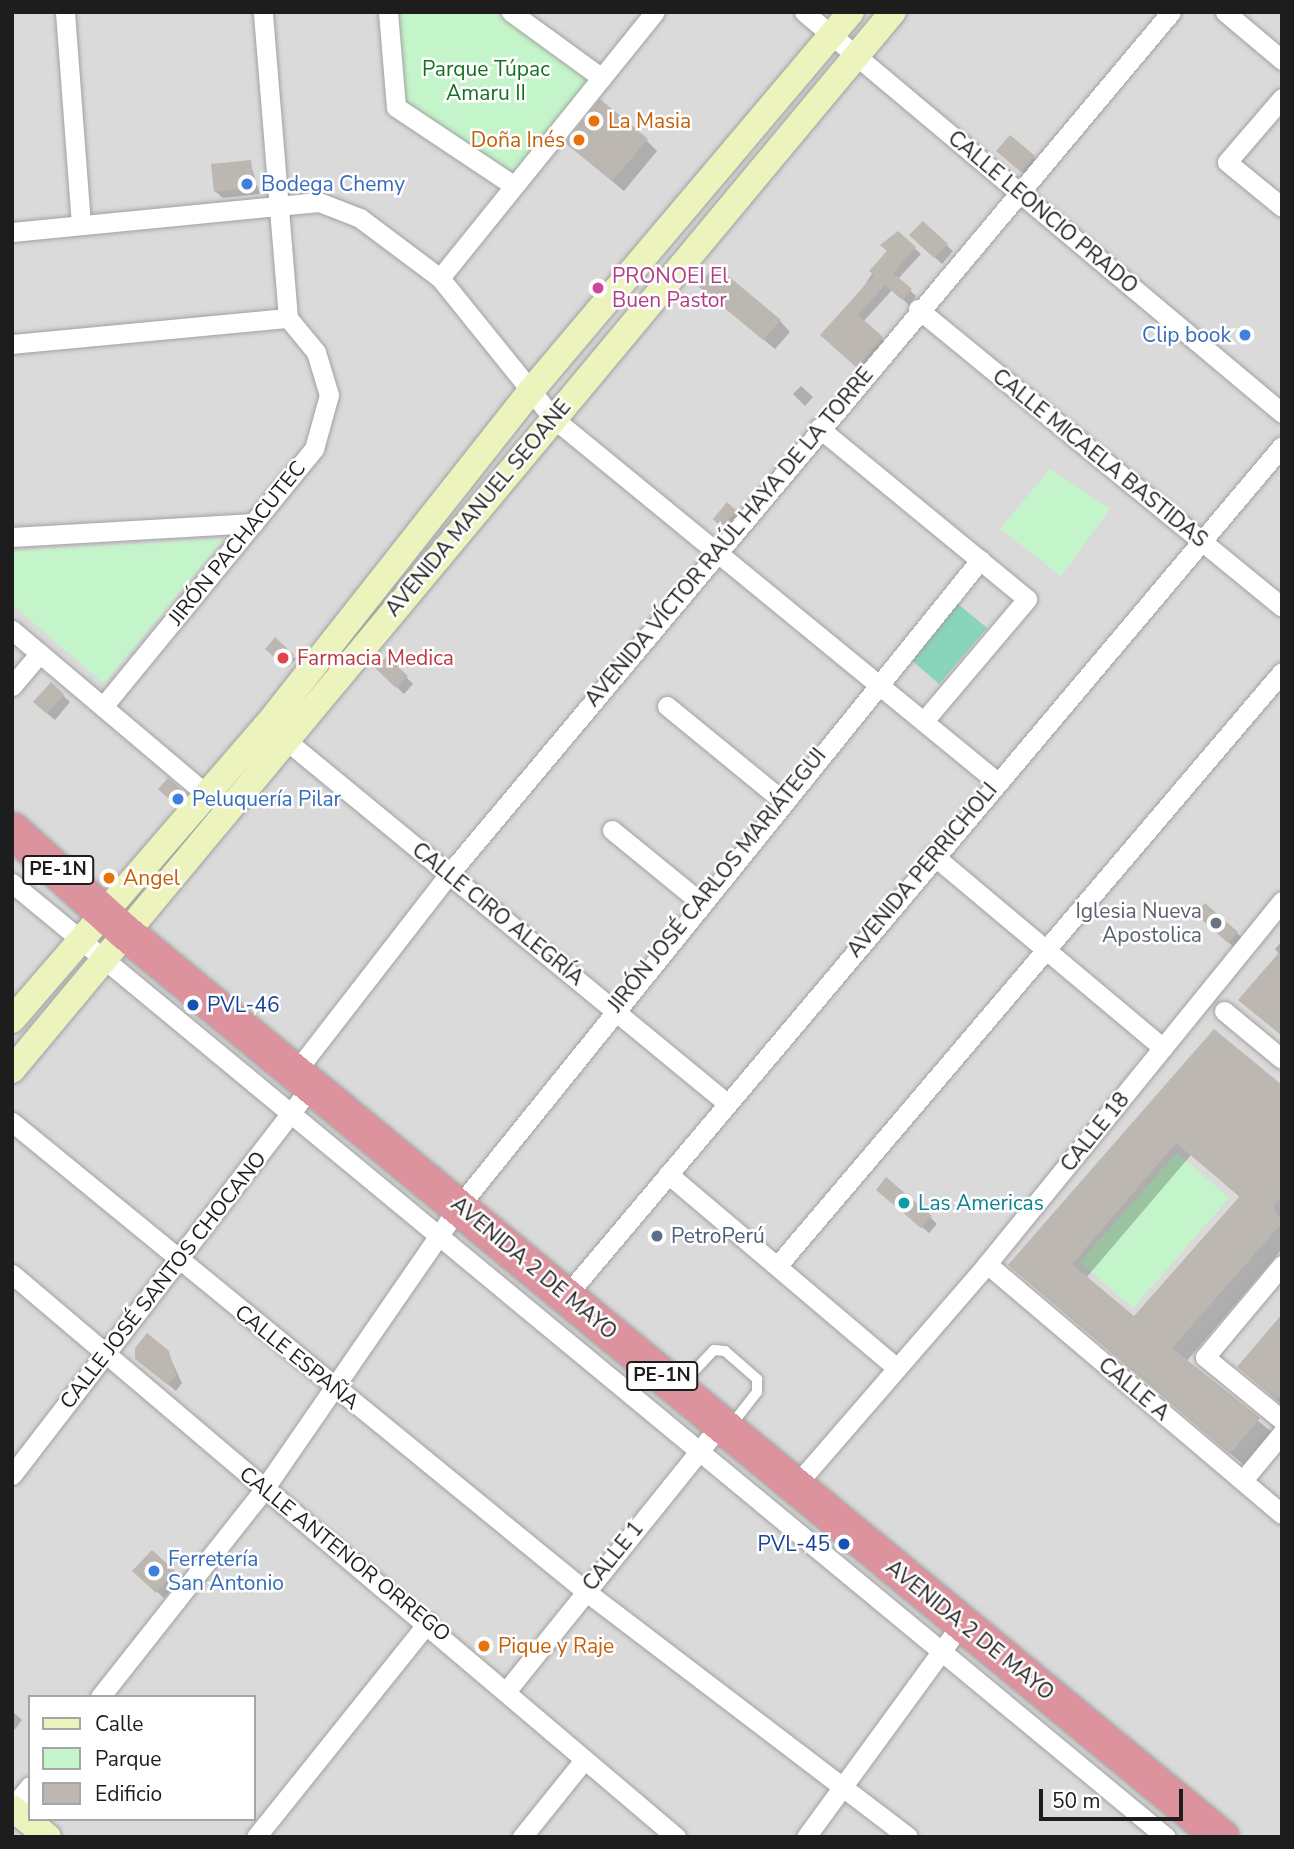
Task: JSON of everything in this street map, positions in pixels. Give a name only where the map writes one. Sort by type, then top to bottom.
[{"type":"highway","name":"AVENIDA 2 DE MAYO","points":[[12,830],[111,933],[305,1077],[795,1486],[953,1636],[1202,1831]]},
{"type":"street","points":[[65,12],[81,223]]},
{"type":"street","points":[[12,344],[288,318],[284,209],[263,12]]},
{"type":"street","points":[[388,12],[396,107],[513,185]]},
{"type":"street","points":[[511,12],[602,78]]},
{"type":"street","points":[[440,278],[655,12]]},
{"type":"street","name":"CALLE LEONCIO PRADO","points":[[804,12],[1282,413]]},
{"type":"street","name":"AVENIDA MANUEL SEOANE","points":[[12,1070],[111,933],[205,793],[276,732],[529,393],[851,12]]},
{"type":"street","name":"AVENIDA MANUEL SEOANE","points":[[12,1020],[80,938],[111,933],[276,732],[554,418],[893,12]]},
{"type":"street","name":"AVENIDA VÍCTOR RAÚL HAYA DE LA TORRE","points":[[305,1077],[449,874],[918,309],[1171,12]]},
{"type":"street","points":[[1225,12],[1282,60]]},
{"type":"street","points":[[1282,98],[1227,162],[1282,206]]},
{"type":"street","points":[[12,232],[81,223],[284,209],[318,202],[360,218],[440,278],[529,393],[554,418],[996,781]]},
{"type":"street","name":"CALLE MICAELA BASTIDAS","points":[[918,309],[1282,607]]},
{"type":"street","name":"JIRÓN PACHACUTEC","points":[[106,703],[314,449],[329,395],[316,352],[288,318]]},
{"type":"street","points":[[819,428],[1027,599],[924,721]]},
{"type":"street","name":"AVENIDA PERRICHOLI","points":[[566,1296],[729,1104],[933,855],[1203,542],[1282,446]]},
{"type":"street","points":[[12,537],[254,523]]},
{"type":"street","name":"JIRÓN JOSÉ CARLOS MARIÁTEGUI","points":[[102,1695],[264,1489],[460,1205],[699,901],[980,560]]},
{"type":"street","points":[[12,630],[106,703],[205,793]]},
{"type":"street","points":[[12,686],[40,653]]},
{"type":"street","points":[[778,1265],[1282,672]]},
{"type":"street","points":[[667,706],[782,800]]},
{"type":"street","name":"CALLE CIRO ALEGRÍA","points":[[276,732],[729,1104]]},
{"type":"street","points":[[612,830],[699,901]]},
{"type":"street","points":[[933,855],[1163,1048]]},
{"type":"street","points":[[12,883],[80,938],[111,933],[290,1114],[697,1454],[953,1636],[1166,1837]]},
{"type":"street","name":"CALLE 18","points":[[795,1486],[894,1366],[987,1264],[1282,901]]},
{"type":"street","points":[[1224,1011],[1282,1059]]},
{"type":"street","name":"CALLE JOSÉ SANTOS CHOCANO","points":[[12,1475],[180,1262],[290,1114],[305,1077]]},
{"type":"street","name":"CALLE ESPAÑA","points":[[12,1122],[584,1590],[908,1837]]},
{"type":"street","points":[[668,1174],[894,1366]]},
{"type":"street","name":"CALLE A","points":[[987,1264],[1282,1514]]},
{"type":"street","points":[[1282,1265],[1205,1357],[1282,1420]]},
{"type":"street","name":"CALLE ANTENOR ORREGO","points":[[12,1274],[264,1489],[508,1689],[584,1760],[676,1837]]},
{"type":"street","name":"CALLE 1","points":[[508,1689],[584,1590],[697,1454],[724,1427]]},
{"type":"street","points":[[1242,1480],[1282,1433]]},
{"type":"street","points":[[256,1837],[428,1622]]},
{"type":"street","points":[[806,1837],[840,1786],[953,1636]]},
{"type":"street","points":[[522,1837],[584,1760]]},
{"type":"street","points":[[28,1788],[12,1808],[28,1821]]},
{"type":"street","points":[[28,1821],[48,1837]]},
{"type":"lane","points":[[678,1389],[713,1350],[725,1351],[757,1379],[757,1392],[724,1427]]},
{"type":"shaded area","points":[[12,12],[1282,12],[1282,1837],[12,1837]]},
{"type":"green space","name":"Parque Túpac Amaru II","points":[[388,12],[508,12],[600,78],[515,180],[396,107]]},
{"type":"green space","points":[[1050,469],[1110,509],[1061,576],[1000,529]]},
{"type":"green space","points":[[223,539],[104,684],[12,604],[12,551]]},
{"type":"green space","points":[[957,603],[987,628],[939,684],[909,658]]},
{"type":"green space","points":[[1177,1153],[1229,1198],[1133,1308],[1080,1262]]},
{"type":"building","points":[[600,99],[648,139],[612,181],[565,143]]},
{"type":"building","points":[[1010,135],[1035,156],[1021,172],[996,151]]},
{"type":"building","points":[[251,160],[254,188],[214,192],[211,164]]},
{"type":"building","points":[[923,221],[948,244],[934,258],[909,235]]},
{"type":"building","points":[[898,231],[916,247],[893,273],[912,289],[902,300],[885,285],[858,315],[883,337],[857,368],[820,335],[874,275],[869,271],[887,251],[880,245]]},
{"type":"building","points":[[715,265],[781,320],[763,340],[698,286]]},
{"type":"building","points":[[727,502],[737,511],[720,526],[713,519]]},
{"type":"building","points":[[275,637],[294,655],[284,666],[265,649]]},
{"type":"building","points":[[387,656],[408,676],[396,688],[375,668]]},
{"type":"building","points":[[51,682],[64,694],[47,714],[33,702]]},
{"type":"building","points":[[168,778],[187,794],[176,806],[158,789]]},
{"type":"building","name":"Iglesia Nueva Apostolica","points":[[1205,903],[1238,932],[1228,943],[1195,914]]},
{"type":"building","points":[[1282,949],[1282,1036],[1238,1000]]},
{"type":"building","points":[[1214,1029],[1282,1085],[1282,1195],[1273,1206],[1282,1223],[1172,1348],[1260,1418],[1230,1454],[1008,1265]],"holes":[[[1176,1143],[1240,1196],[1134,1316],[1072,1264]]]},
{"type":"building","name":"Las Americas","points":[[886,1177],[932,1216],[921,1228],[876,1190]]},
{"type":"building","points":[[1282,1314],[1282,1393],[1276,1399],[1237,1367]]},
{"type":"building","points":[[147,1333],[169,1351],[176,1376],[168,1385],[135,1359],[135,1348]]},
{"type":"building","name":"Ferretería San Antonio","points":[[152,1550],[175,1571],[156,1593],[132,1571]]},
{"type":"place","name":"La Masia","points":[[594,121]]},
{"type":"place","name":"Doña Inés","points":[[579,140]]},
{"type":"place","name":"Bodega Chemy","points":[[247,184]]},
{"type":"place","name":"PRONOEI El Buen Pastor","points":[[598,288]]},
{"type":"place","name":"Clip book","points":[[1245,335]]},
{"type":"place","name":"Farmacia Medica","points":[[283,658]]},
{"type":"place","name":"Peluquería Pilar","points":[[178,799]]},
{"type":"place","name":"Angel","points":[[109,878]]},
{"type":"place","name":"Iglesia Nueva Apostolica","points":[[1216,923]]},
{"type":"place","name":"PVL-46","points":[[193,1005]]},
{"type":"place","name":"Las Americas","points":[[904,1203]]},
{"type":"place","name":"PetroPerú","points":[[657,1236]]},
{"type":"place","name":"PVL-45","points":[[844,1544]]},
{"type":"place","name":"Ferretería San Antonio","points":[[154,1571]]},
{"type":"place","name":"Pique y Raje","points":[[484,1646]]}]
